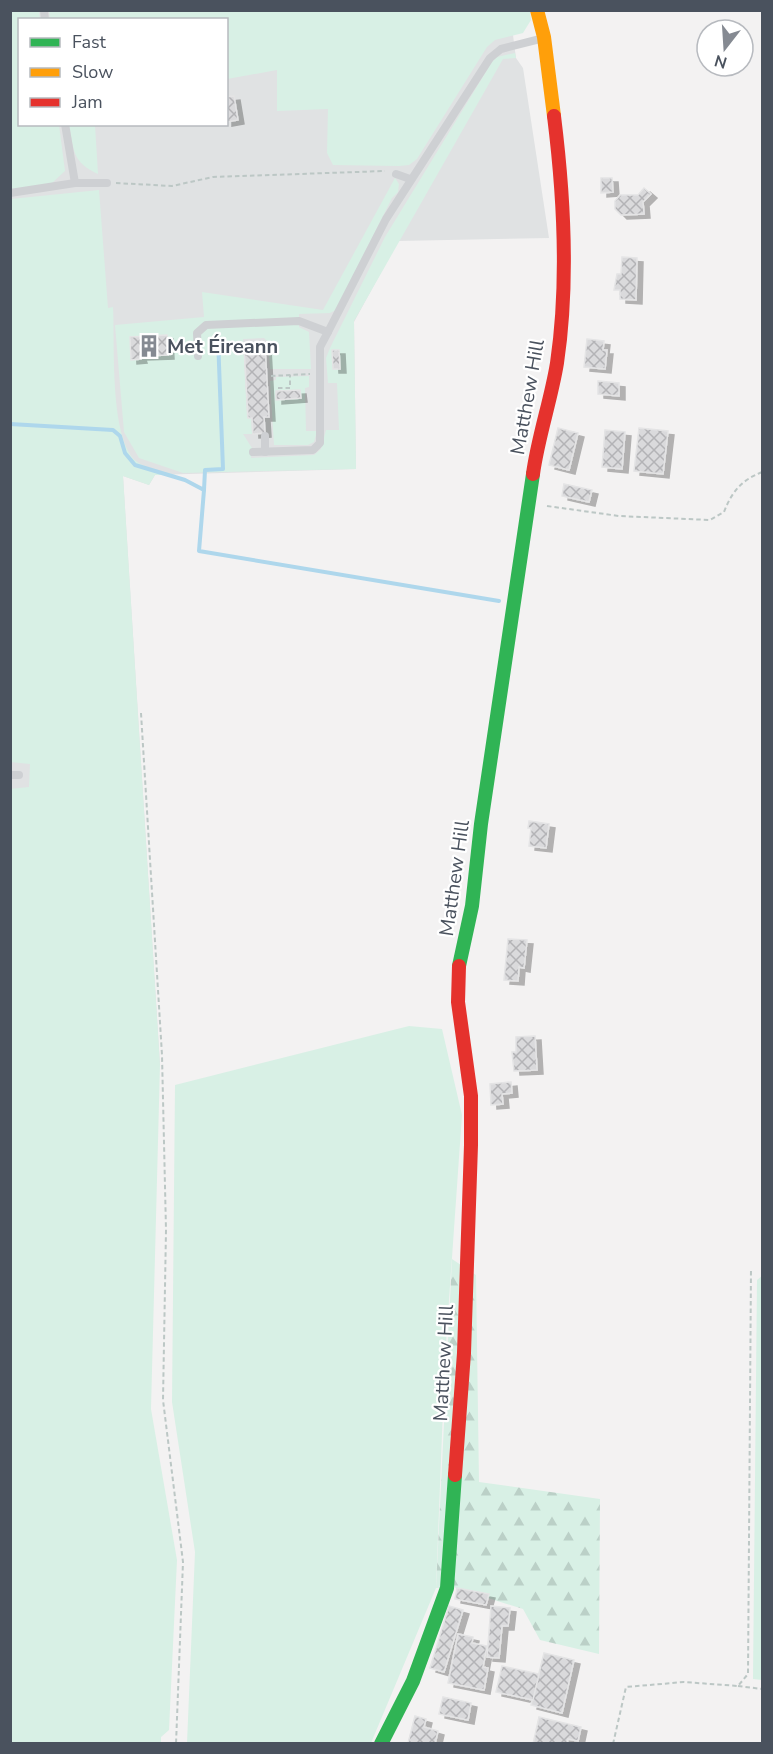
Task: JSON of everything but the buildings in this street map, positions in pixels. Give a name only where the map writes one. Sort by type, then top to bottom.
[{"type":"street","name":"Matthew Hill","points":[[381,1743],[413,1681],[447,1588],[464,1353],[471,1145],[471,1096],[458,1002],[459,964],[472,906],[481,824],[529,504],[557,362],[564,261],[558,154],[544,37],[537,10]]},
{"type":"lane","points":[[253,452],[313,450],[318,447],[322,434],[320,347],[386,219],[494,52],[544,37]]},
{"type":"lane","points":[[64,126],[75,183]]},
{"type":"lane","points":[[396,174],[410,179]]},
{"type":"lane","points":[[10,193],[75,183],[107,183]]},
{"type":"lane","points":[[198,356],[197,333],[206,326],[299,321],[308,322],[328,332]]},
{"type":"lane","points":[[265,436],[265,452]]},
{"type":"path","points":[[107,183],[172,186],[213,177],[352,171],[396,174]]},
{"type":"path","points":[[271,376],[312,373],[313,387],[321,386]]},
{"type":"path","points":[[278,388],[290,388],[290,375]]},
{"type":"path","points":[[529,504],[619,516],[710,520],[724,512],[729,498],[745,479],[762,472]]},
{"type":"path","points":[[141,713],[162,1055],[166,1230],[163,1400],[183,1562],[176,1743]]},
{"type":"path","points":[[738,1686],[748,1674],[751,1268]]},
{"type":"path","points":[[613,1743],[626,1687],[684,1682],[762,1689]]},
{"type":"shaded area","points":[[518,10],[477,42],[513,35],[516,58],[523,68],[549,238],[398,241],[354,322],[356,469],[155,475],[149,485],[123,476],[160,1065],[11,1071],[10,11]]},
{"type":"green space","points":[[530,10],[531,20],[523,33],[495,40],[487,47],[417,159],[409,165],[333,165],[327,153],[328,109],[277,111],[277,70],[228,79],[228,18],[50,18],[49,11]]},
{"type":"green space","points":[[10,11],[39,11],[40,18],[18,18],[18,126],[59,126],[65,171],[51,184],[10,190]]},
{"type":"green space","points":[[515,53],[516,58],[503,59],[354,321],[356,469],[183,473],[139,458],[124,432],[115,325],[204,317],[202,292],[323,310],[395,178],[399,184],[398,192],[392,198],[336,310],[330,313],[299,314],[299,327],[309,332],[311,369],[270,369],[268,342],[264,338],[243,339],[247,418],[251,419],[252,434],[243,434],[252,448],[251,458],[314,455],[321,449],[326,430],[339,430],[337,383],[328,383],[326,358],[330,348],[385,237],[492,62],[497,57]]},
{"type":"green space","points":[[69,126],[95,126],[98,174],[83,165],[74,149]]},
{"type":"green space","points":[[99,190],[108,308],[113,307],[115,389],[121,432],[127,449],[136,461],[149,468],[175,475],[155,475],[149,485],[123,476],[160,1065],[151,1409],[177,1560],[169,1730],[161,1737],[161,1743],[11,1743],[10,789],[29,787],[30,764],[10,762],[11,199]]},
{"type":"green space","points":[[309,376],[309,387],[305,388],[306,431],[317,431],[314,442],[308,445],[274,445],[270,381],[276,380],[276,377]]},
{"type":"green space","points":[[409,1026],[442,1029],[462,1115],[445,1357],[436,1588],[371,1743],[187,1743],[195,1552],[172,1402],[175,1085]]},
{"type":"green space","points":[[452,1259],[476,1275],[479,1482],[600,1499],[599,1654],[540,1640],[523,1609],[453,1587],[436,1588]]},
{"type":"green space","points":[[762,1276],[762,1680],[753,1679],[757,1280]]},
{"type":"waterway","points":[[10,424],[113,430],[120,436],[125,453],[135,465],[185,480],[204,490],[205,470],[223,469],[218,338]]},
{"type":"waterway","points":[[204,490],[199,551],[499,601]]},
{"type":"traffic: fast","points":[[459,966],[472,906],[481,824],[533,474]]},
{"type":"traffic: fast","points":[[381,1744],[413,1681],[447,1588],[455,1475]]},
{"type":"traffic: slow","points":[[537,10],[544,37],[554,116]]},
{"type":"traffic: jam","points":[[533,474],[557,363],[563,301],[563,208],[554,116]]},
{"type":"traffic: jam","points":[[455,1475],[464,1353],[471,1145],[471,1096],[458,1002],[459,966]]},
{"type":"place","name":"Met Éireann","points":[[149,346]]}]
